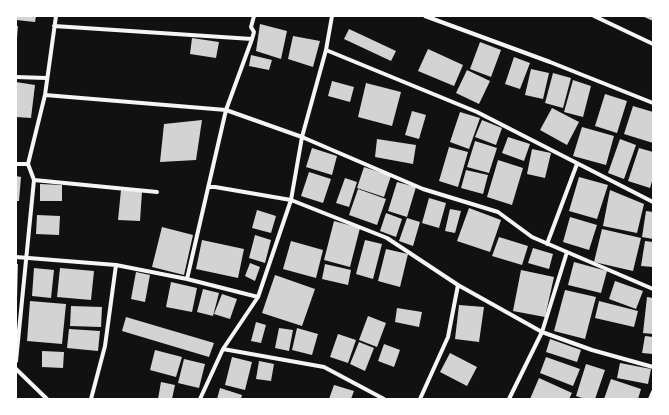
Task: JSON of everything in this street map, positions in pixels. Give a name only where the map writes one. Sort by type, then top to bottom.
[{"type":"street","points":[[16,360],[28,257],[34,180],[28,164],[45,95],[46,78],[56,16]]},
{"type":"street","points":[[187,279],[226,110],[254,32],[251,27],[254,16]]},
{"type":"street","points":[[200,399],[223,349],[258,297],[291,200],[302,137],[326,50],[332,16]]},
{"type":"street","points":[[425,16],[550,62],[653,103]]},
{"type":"street","points":[[594,16],[653,44]]},
{"type":"street","points":[[54,26],[252,39]]},
{"type":"street","points":[[326,50],[477,112],[653,202]]},
{"type":"street","points":[[16,77],[46,78]]},
{"type":"street","points":[[45,95],[226,110],[302,137],[423,189],[498,212],[532,238],[653,289]]},
{"type":"street","points":[[16,164],[28,164]]},
{"type":"street","points":[[547,244],[577,164]]},
{"type":"street","points":[[34,180],[157,192]]},
{"type":"street","points":[[208,187],[291,200],[387,238],[458,285],[542,332],[592,350],[653,367]]},
{"type":"street","points":[[509,399],[542,332],[567,252]]},
{"type":"street","points":[[16,257],[116,265],[187,279],[258,297]]},
{"type":"street","points":[[91,399],[105,346],[116,265]]},
{"type":"street","points":[[420,399],[448,336],[458,285]]},
{"type":"street","points":[[223,349],[324,367],[384,399]]},
{"type":"street","points":[[16,369],[48,399]]},
{"type":"street","points":[[650,399],[653,392]]},
{"type":"building","points":[[16,16],[36,16],[35,22],[16,20]]},
{"type":"building","points":[[642,16],[653,16],[653,21]]},
{"type":"building","points":[[260,24],[287,31],[281,59],[256,51]]},
{"type":"building","points":[[16,26],[18,26],[17,38],[16,38]]},
{"type":"building","points":[[349,29],[396,51],[391,61],[344,39]]},
{"type":"building","points":[[293,36],[320,41],[313,67],[288,59]]},
{"type":"building","points":[[192,38],[219,42],[216,58],[190,54]]},
{"type":"building","points":[[480,42],[501,50],[491,77],[470,69]]},
{"type":"building","points":[[428,49],[463,65],[454,86],[418,71]]},
{"type":"building","points":[[251,55],[272,60],[269,70],[249,66]]},
{"type":"building","points":[[514,57],[530,63],[520,89],[505,84]]},
{"type":"building","points":[[531,69],[549,73],[543,99],[525,95]]},
{"type":"building","points":[[467,70],[490,81],[479,104],[456,93]]},
{"type":"building","points":[[553,73],[571,78],[563,108],[545,103]]},
{"type":"building","points":[[573,80],[591,86],[583,117],[564,112]]},
{"type":"building","points":[[332,81],[354,87],[350,102],[328,96]]},
{"type":"building","points":[[16,82],[35,85],[31,118],[16,117]]},
{"type":"building","points":[[366,83],[401,92],[392,126],[358,117]]},
{"type":"building","points":[[605,94],[627,101],[617,133],[595,126]]},
{"type":"building","points":[[633,106],[653,112],[653,143],[624,134]]},
{"type":"building","points":[[552,108],[579,122],[567,145],[540,130]]},
{"type":"building","points":[[412,111],[426,115],[419,139],[405,135]]},
{"type":"building","points":[[460,112],[480,118],[469,149],[450,142]]},
{"type":"building","points":[[202,120],[196,160],[160,162],[164,124]]},
{"type":"building","points":[[482,120],[502,128],[496,145],[475,137]]},
{"type":"building","points":[[582,127],[614,136],[606,165],[573,156]]},
{"type":"building","points":[[508,137],[530,144],[524,161],[502,153]]},
{"type":"building","points":[[377,139],[416,145],[413,164],[375,157]]},
{"type":"building","points":[[620,139],[636,145],[624,179],[608,173]]},
{"type":"building","points":[[475,141],[497,148],[489,173],[467,167]]},
{"type":"building","points":[[449,147],[468,152],[458,187],[439,181]]},
{"type":"building","points":[[312,148],[337,156],[332,175],[306,167]]},
{"type":"building","points":[[639,148],[653,152],[653,178],[650,188],[628,181]]},
{"type":"building","points":[[532,149],[551,153],[545,178],[527,174]]},
{"type":"building","points":[[498,160],[523,168],[512,205],[487,197]]},
{"type":"building","points":[[364,167],[391,176],[384,197],[357,188]]},
{"type":"building","points":[[466,170],[488,175],[483,194],[461,188]]},
{"type":"building","points":[[309,172],[331,179],[323,203],[301,196]]},
{"type":"building","points":[[16,176],[21,177],[19,201],[16,201]]},
{"type":"building","points":[[579,177],[608,185],[597,219],[569,211]]},
{"type":"building","points":[[345,178],[357,182],[349,207],[336,203]]},
{"type":"building","points":[[397,182],[416,187],[407,217],[388,211]]},
{"type":"building","points":[[40,184],[62,185],[62,201],[40,201]]},
{"type":"building","points":[[358,189],[386,199],[377,225],[349,215]]},
{"type":"building","points":[[121,190],[142,192],[140,221],[118,220]]},
{"type":"building","points":[[610,190],[644,204],[637,233],[603,226]]},
{"type":"building","points":[[429,198],[446,203],[439,228],[422,223]]},
{"type":"building","points":[[469,208],[501,220],[490,252],[457,241]]},
{"type":"building","points":[[450,209],[461,211],[455,233],[445,231]]},
{"type":"building","points":[[257,210],[276,216],[271,233],[252,228]]},
{"type":"building","points":[[646,211],[653,212],[653,239],[642,237]]},
{"type":"building","points":[[386,213],[402,219],[396,237],[380,231]]},
{"type":"building","points":[[37,215],[60,216],[59,235],[36,234]]},
{"type":"building","points":[[570,217],[597,225],[589,250],[563,242]]},
{"type":"building","points":[[407,218],[420,222],[413,246],[399,241]]},
{"type":"building","points":[[334,221],[360,228],[350,267],[324,260]]},
{"type":"building","points":[[162,227],[193,235],[184,275],[152,267]]},
{"type":"building","points":[[602,229],[641,238],[633,271],[594,262]]},
{"type":"building","points":[[255,235],[271,240],[265,263],[249,258]]},
{"type":"building","points":[[499,237],[528,246],[522,265],[492,256]]},
{"type":"building","points":[[202,240],[244,249],[238,278],[196,269]]},
{"type":"building","points":[[365,240],[382,244],[373,279],[356,274]]},
{"type":"building","points":[[291,241],[323,250],[316,278],[283,269]]},
{"type":"building","points":[[645,241],[653,242],[653,267],[641,266]]},
{"type":"building","points":[[533,248],[553,254],[549,269],[528,263]]},
{"type":"building","points":[[386,249],[408,254],[400,287],[378,281]]},
{"type":"building","points":[[574,262],[607,271],[601,293],[568,285]]},
{"type":"building","points":[[250,263],[260,267],[255,281],[245,276]]},
{"type":"building","points":[[16,264],[18,264],[17,300],[16,300]]},
{"type":"building","points":[[325,264],[351,270],[348,285],[322,279]]},
{"type":"building","points":[[34,268],[54,270],[51,298],[32,296]]},
{"type":"building","points":[[60,268],[94,271],[91,300],[57,297]]},
{"type":"building","points":[[521,270],[554,277],[545,317],[513,311]]},
{"type":"building","points":[[136,272],[150,275],[145,302],[131,299]]},
{"type":"building","points":[[275,275],[315,289],[302,326],[262,313]]},
{"type":"building","points":[[615,281],[643,291],[636,309],[609,299]]},
{"type":"building","points":[[171,282],[197,288],[192,312],[166,307]]},
{"type":"building","points":[[203,289],[219,293],[213,316],[197,312]]},
{"type":"building","points":[[565,290],[596,297],[585,339],[554,331]]},
{"type":"building","points":[[222,294],[237,299],[230,319],[214,314]]},
{"type":"building","points":[[647,297],[653,298],[653,334],[643,333]]},
{"type":"building","points":[[30,301],[66,304],[62,344],[27,341]]},
{"type":"building","points":[[599,301],[638,311],[634,327],[595,318]]},
{"type":"building","points":[[459,305],[484,307],[479,342],[455,339]]},
{"type":"building","points":[[71,306],[102,307],[101,327],[70,326]]},
{"type":"building","points":[[397,308],[422,312],[419,327],[395,322]]},
{"type":"building","points":[[368,316],[386,323],[377,347],[359,340]]},
{"type":"building","points":[[126,317],[214,343],[209,357],[122,331]]},
{"type":"building","points":[[256,322],[266,325],[261,343],[251,341]]},
{"type":"building","points":[[279,328],[293,330],[289,351],[275,348]]},
{"type":"building","points":[[297,328],[318,334],[312,355],[292,350]]},
{"type":"building","points":[[69,329],[100,331],[98,351],[67,348]]},
{"type":"building","points":[[338,334],[356,340],[348,363],[330,357]]},
{"type":"building","points":[[645,336],[653,337],[653,354],[642,353]]},
{"type":"building","points":[[550,339],[581,350],[577,362],[546,352]]},
{"type":"building","points":[[359,342],[374,348],[365,371],[350,364]]},
{"type":"building","points":[[384,344],[400,350],[394,367],[378,361]]},
{"type":"building","points":[[155,350],[182,357],[176,377],[150,370]]},
{"type":"building","points":[[42,351],[64,352],[63,368],[42,367]]},
{"type":"building","points":[[450,353],[477,367],[467,386],[440,372]]},
{"type":"building","points":[[232,357],[252,362],[245,390],[225,385]]},
{"type":"building","points":[[546,357],[580,369],[573,386],[540,373]]},
{"type":"building","points":[[184,359],[205,364],[199,388],[178,383]]},
{"type":"building","points":[[259,361],[274,364],[271,381],[256,379]]},
{"type":"building","points":[[620,363],[651,369],[648,384],[617,378]]},
{"type":"building","points":[[586,364],[605,370],[595,399],[585,399],[576,396]]},
{"type":"building","points":[[539,378],[572,393],[569,399],[530,399]]},
{"type":"building","points":[[611,379],[641,389],[638,399],[604,399]]},
{"type":"building","points":[[161,382],[175,385],[172,399],[158,399]]},
{"type":"building","points":[[334,385],[354,391],[351,399],[329,399]]},
{"type":"building","points":[[220,388],[242,395],[241,399],[217,399]]}]
